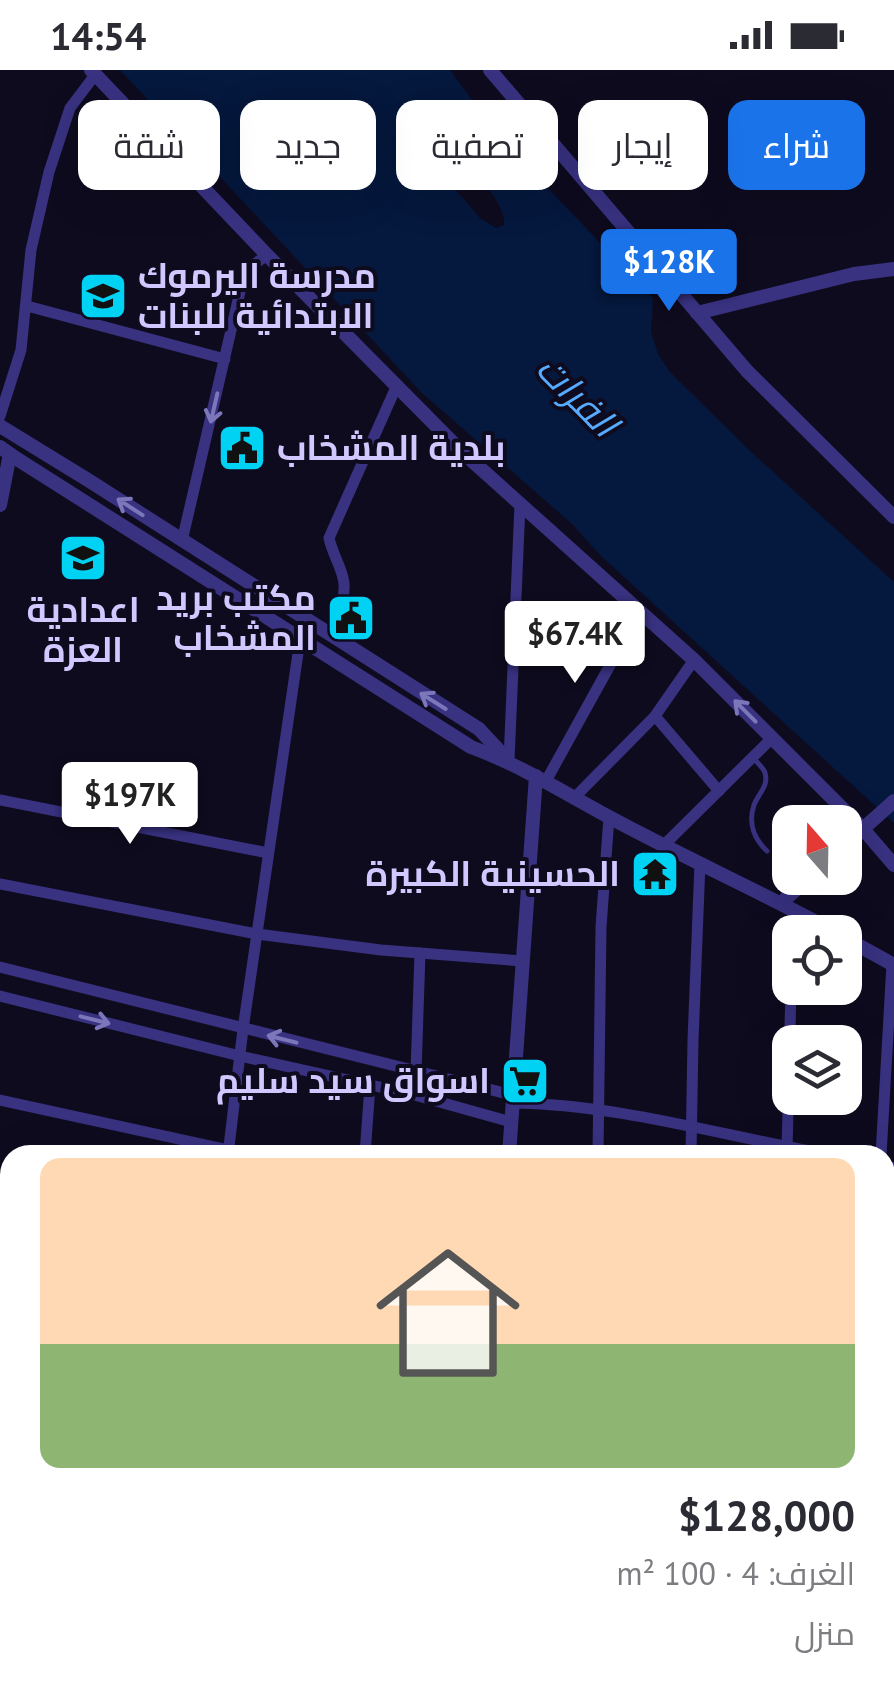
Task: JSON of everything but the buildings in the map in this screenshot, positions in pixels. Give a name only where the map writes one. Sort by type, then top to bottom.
[{"type":"street","points":[[490,70],[748,371],[894,518]]},
{"type":"street","points":[[0,416],[22,350],[31,250],[50,172],[70,108],[93,72],[460,450],[694,660],[894,865]]},
{"type":"street","points":[[182,541],[244,276],[268,255]]},
{"type":"street","points":[[697,313],[854,274],[894,268]]},
{"type":"street","points":[[27,306],[225,359]]},
{"type":"street","points":[[329,636],[344,590],[344,578],[329,538],[397,385]]},
{"type":"street","points":[[0,426],[478,730],[509,761]]},
{"type":"street","points":[[0,505],[5,450],[472,747],[509,761],[609,817],[805,915]]},
{"type":"street","points":[[509,761],[520,504]]},
{"type":"street","points":[[510,1145],[540,779],[640,612]]},
{"type":"street","points":[[229,1145],[303,619]]},
{"type":"street","points":[[574,798],[655,716],[694,660]]},
{"type":"street","points":[[655,716],[719,790]]},
{"type":"street","points":[[664,845],[772,738]]},
{"type":"street","points":[[0,800],[268,852]]},
{"type":"street","points":[[863,829],[894,801]]},
{"type":"street","points":[[598,1145],[600,927],[609,817]]},
{"type":"street","points":[[691,1145],[700,863]]},
{"type":"street","points":[[0,884],[257,934],[522,962]]},
{"type":"street","points":[[790,915],[788,906],[796,895]]},
{"type":"street","points":[[862,947],[893,964],[882,1145]]},
{"type":"street","points":[[416,1072],[420,953]]},
{"type":"street","points":[[0,967],[512,1099],[692,1128],[762,1145]]},
{"type":"street","points":[[0,996],[511,1122]]},
{"type":"street","points":[[787,1145],[791,1005]]},
{"type":"street","points":[[367,1145],[370,1085]]},
{"type":"street","points":[[0,1100],[197,1145]]},
{"type":"lane","points":[[752,758],[766,778],[754,805],[752,821],[756,841],[767,851]]},
{"type":"water","name":"الفرات","points":[[120,70],[450,70],[472,100],[396,100],[396,190],[456,190],[480,218],[496,228],[504,225],[503,215],[489,190],[550,190],[653,298],[651,332],[669,371],[894,582],[894,823],[601,556],[572,524],[422,393],[220,177],[220,100],[148,100]]},
{"type":"place","name":"مدرسة اليرموك الابتدائية للبنات","points":[[103,296]]},
{"type":"place","name":"بلدية المشخاب","points":[[242,448]]},
{"type":"place","name":"اعدادية العزة","points":[[83,558]]},
{"type":"place","name":"مكتب بريد المشخاب","points":[[351,618]]},
{"type":"place","name":"الحسينية الكبيرة","points":[[655,874]]},
{"type":"place","name":"اسواق سيد سليم","points":[[525,1081]]}]
